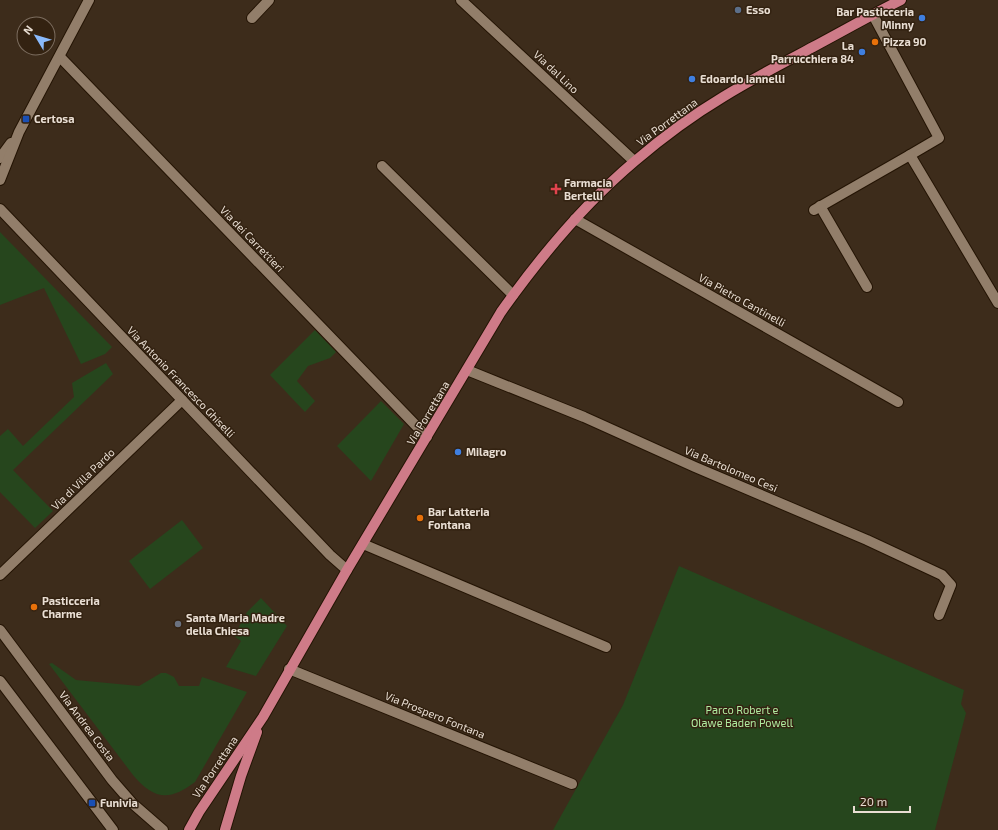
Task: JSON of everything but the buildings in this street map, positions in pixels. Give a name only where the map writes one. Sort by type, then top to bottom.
[{"type":"main road","name":"Via Porrettana","points":[[189,830],[199,812],[263,717],[289,669],[487,334],[513,295],[539,261],[575,219],[610,183],[634,162],[676,129],[723,97],[901,0]]},
{"type":"main road","name":"Via Porrettana","points":[[225,830],[241,776],[263,717]]},
{"type":"street","points":[[0,180],[19,132],[89,0]]},
{"type":"street","points":[[252,18],[269,0]]},
{"type":"street","name":"Via dal Lino","points":[[465,1],[634,162]]},
{"type":"street","points":[[867,287],[817,208],[939,138],[873,15]]},
{"type":"street","name":"Via dei Carrettieri","points":[[60,57],[427,437]]},
{"type":"street","points":[[0,158],[19,132]]},
{"type":"street","points":[[910,155],[998,303]]},
{"type":"street","points":[[382,166],[513,295]]},
{"type":"street","name":"Via Antonio Francesco Ghiselli","points":[[0,209],[330,555],[347,570]]},
{"type":"street","name":"Via Pietro Cantinelli","points":[[575,219],[898,402]]},
{"type":"street","name":"Via Bartolomeo Cesi","points":[[467,370],[584,417],[695,467],[867,540],[942,575],[951,585],[939,615]]},
{"type":"street","name":"Via di Villa Pardo","points":[[0,575],[182,400]]},
{"type":"street","points":[[363,544],[606,647]]},
{"type":"street","name":"Via Andrea Costa","points":[[0,630],[112,780],[132,802],[163,830]]},
{"type":"street","name":"Via Prospero Fontana","points":[[289,669],[572,784]]},
{"type":"street","points":[[0,681],[113,830]]},
{"type":"green space","points":[[0,232],[112,347],[105,354],[81,364],[44,288],[0,305]]},
{"type":"green space","points":[[315,330],[336,352],[330,358],[308,366],[297,381],[315,401],[305,412],[270,375]]},
{"type":"green space","points":[[106,363],[113,374],[13,470],[53,511],[35,528],[0,492],[0,436],[8,429],[23,446],[74,397],[72,383]]},
{"type":"green space","points":[[381,401],[404,424],[371,481],[337,446]]},
{"type":"green space","points":[[182,520],[203,548],[150,589],[129,561]]},
{"type":"green space","name":"Parco Robert e Olawe Baden Powell","points":[[679,566],[964,690],[961,704],[966,713],[935,830],[553,830],[623,705]]},
{"type":"green space","points":[[261,598],[287,626],[256,676],[226,667],[241,641],[234,636],[247,612]]},
{"type":"green space","points":[[52,663],[76,680],[139,686],[161,673],[166,673],[174,677],[179,686],[199,686],[202,677],[247,692],[195,782],[177,793],[162,795],[147,789],[133,775],[49,664]]},
{"type":"place","name":"Esso","points":[[738,10]]},
{"type":"place","name":"Bar Pasticceria Minny","points":[[922,18]]},
{"type":"place","name":"Pizza 90","points":[[875,42]]},
{"type":"place","name":"La Parrucchiera 84","points":[[862,52]]},
{"type":"place","name":"Edoardo Iannelli","points":[[692,79]]},
{"type":"place","name":"Certosa","points":[[26,119]]},
{"type":"place","name":"Farmacia Bertelli","points":[[556,189]]},
{"type":"place","name":"Milagro","points":[[458,452]]},
{"type":"place","name":"Bar Latteria Fontana","points":[[420,518]]},
{"type":"place","name":"Pasticceria Charme","points":[[34,607]]},
{"type":"place","name":"Santa Maria Madre della Chiesa","points":[[178,624]]},
{"type":"place","name":"Funivia","points":[[92,803]]}]
